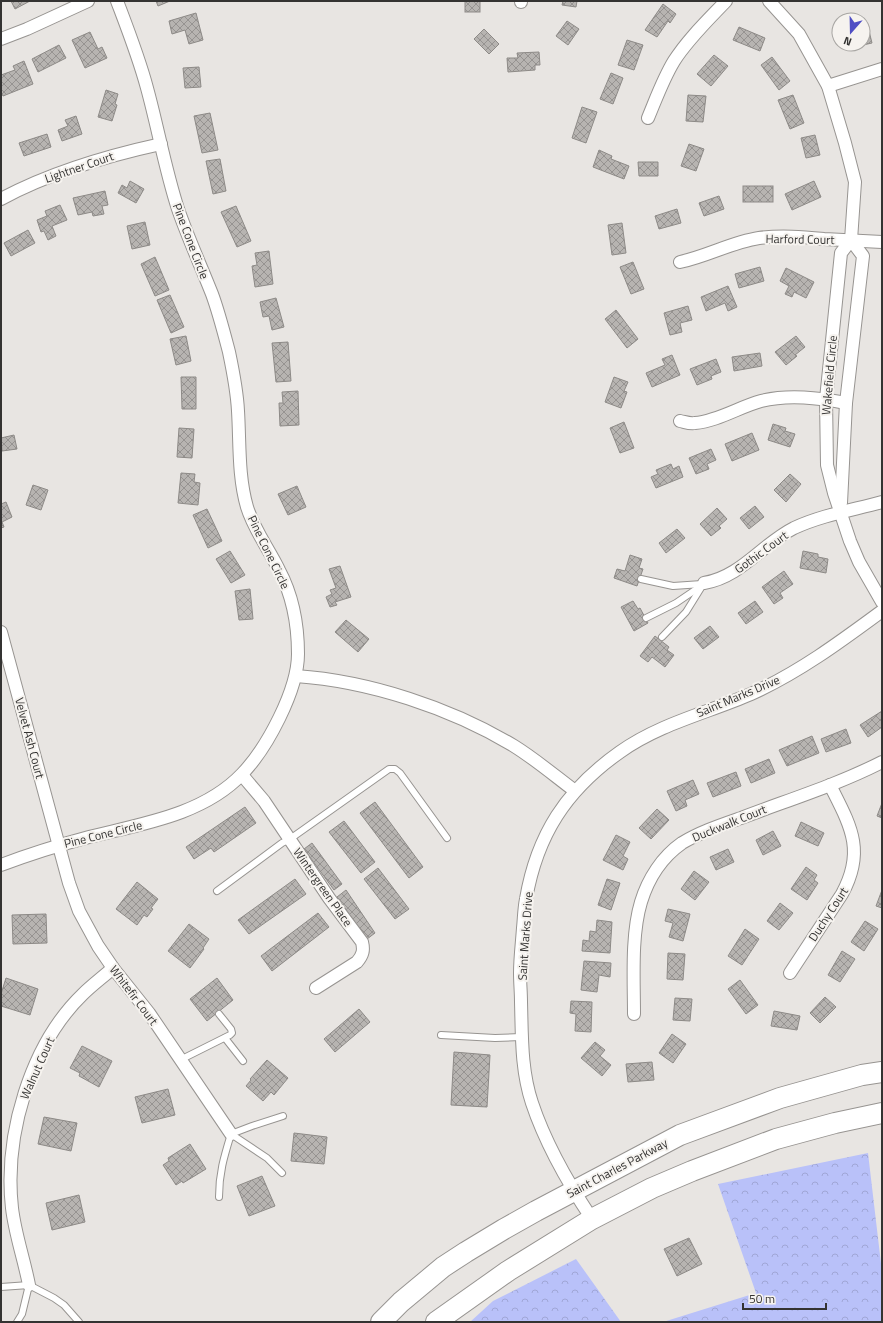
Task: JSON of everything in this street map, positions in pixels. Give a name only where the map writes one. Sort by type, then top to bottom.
[{"type":"main road","name":"Saint Charles Parkway","points":[[381,1322],[443,1267],[504,1229],[680,1135],[780,1098],[862,1075],[882,1072]]},
{"type":"main road","points":[[436,1322],[508,1271],[592,1219],[659,1185],[732,1154],[776,1139],[842,1121],[882,1113]]},
{"type":"street","points":[[1,39],[27,29],[88,1]]},
{"type":"street","name":"Pine Cone Circle","points":[[1,865],[60,844],[174,815],[205,801],[234,782],[253,762],[268,738],[291,692],[296,676],[298,637],[292,600],[279,569],[251,517],[243,488],[240,472],[238,408],[233,370],[228,349],[213,298],[179,210],[147,87],[136,51],[117,1]]},
{"type":"street","points":[[648,118],[673,62],[683,48],[726,1]]},
{"type":"street","name":"Wakefield Circle","points":[[769,1],[799,34],[828,86],[845,143],[854,182],[851,240],[841,252],[826,399],[827,464],[829,477],[840,512],[859,562],[882,602]]},
{"type":"street","points":[[828,86],[882,69]]},
{"type":"street","name":"Lightner Court","points":[[1,199],[37,182],[84,164],[116,154],[161,144]]},
{"type":"street","name":"Harford Court","points":[[680,262],[696,259],[718,249],[742,241],[779,236],[882,242]]},
{"type":"street","name":"Wakefield Circle","points":[[840,512],[846,403],[863,256],[851,240]]},
{"type":"street","points":[[680,421],[694,424],[708,421],[762,401],[777,398],[826,399],[846,403]]},
{"type":"street","name":"Gothic Court","points":[[704,584],[714,582],[736,570],[793,528],[840,512],[882,502]]},
{"type":"street","name":"Saint Marks Drive","points":[[592,1219],[551,1150],[532,1103],[524,1071],[521,1037],[521,957],[525,902],[536,858],[553,820],[575,790],[619,752],[635,742],[660,730],[769,685],[816,658],[882,611]]},
{"type":"street","name":"Velvet Ash Court","points":[[1,632],[60,844]]},
{"type":"street","points":[[296,676],[317,678],[378,690],[452,715],[515,747],[575,790]]},
{"type":"street","name":"Duckwalk Court","points":[[634,1014],[635,945],[637,921],[641,902],[648,885],[656,869],[667,856],[682,843],[704,832],[830,785],[882,762]]},
{"type":"street","name":"Wintergreen Place","points":[[242,775],[264,801],[329,898],[362,942],[362,955],[357,962],[316,988]]},
{"type":"street","name":"Duchy Court","points":[[790,973],[842,894],[848,883],[851,872],[854,843],[845,816],[830,785]]},
{"type":"street","name":"Whitefir Court","points":[[60,844],[69,883],[79,911],[98,946],[113,968],[149,1013],[231,1134]]},
{"type":"street","name":"Walnut Court","points":[[29,1285],[15,1225],[11,1192],[12,1148],[21,1104],[27,1085],[39,1058],[60,1021],[83,994],[113,968]]},
{"type":"lane","points":[[641,579],[673,586],[704,584]]},
{"type":"lane","points":[[646,618],[676,603],[704,584]]},
{"type":"lane","points":[[662,637],[686,612],[704,584]]},
{"type":"lane","points":[[217,891],[282,843],[290,839],[389,769],[395,769],[400,773],[447,838]]},
{"type":"lane","points":[[180,1060],[225,1038],[232,1033],[231,1029],[219,1014]]},
{"type":"lane","points":[[441,1035],[495,1038],[521,1037]]},
{"type":"lane","points":[[225,1038],[243,1061]]},
{"type":"lane","points":[[231,1134],[283,1116]]},
{"type":"lane","points":[[231,1134],[267,1158],[282,1173]]},
{"type":"lane","points":[[219,1197],[219,1179],[231,1134]]},
{"type":"lane","points":[[17,1322],[22,1314],[29,1285]]},
{"type":"lane","points":[[1,1287],[29,1285],[64,1305],[79,1322]]},
{"type":"green space","points":[[868,1153],[882,1272],[882,1322],[663,1322],[756,1293],[718,1184]]},
{"type":"green space","points":[[576,1259],[621,1322],[470,1322],[493,1301]]},
{"type":"building","points":[[11,1],[30,1],[15,9]]},
{"type":"building","points":[[156,1],[170,1],[158,6]]},
{"type":"building","points":[[465,1],[480,1],[480,12],[465,12]]},
{"type":"building","points":[[563,1],[577,1],[576,7],[562,5]]},
{"type":"building","points":[[663,4],[676,14],[670,23],[668,21],[657,37],[645,30]]},
{"type":"building","points":[[196,13],[203,40],[189,44],[185,30],[172,34],[169,21]]},
{"type":"building","points":[[567,21],[579,29],[568,45],[556,36]]},
{"type":"building","points":[[739,27],[765,38],[760,51],[733,40]]},
{"type":"building","points":[[484,29],[499,44],[489,54],[474,39]]},
{"type":"building","points":[[90,32],[98,49],[102,47],[107,58],[85,68],[72,40]]},
{"type":"building","points":[[627,40],[643,45],[634,70],[618,65]]},
{"type":"building","points":[[59,45],[66,58],[38,72],[32,59]]},
{"type":"building","points":[[539,52],[540,65],[535,65],[535,70],[508,72],[507,58],[518,58],[517,53]]},
{"type":"building","points":[[714,55],[728,66],[711,86],[697,74]]},
{"type":"building","points":[[772,57],[790,81],[779,90],[761,65]]},
{"type":"building","points":[[24,61],[33,84],[3,96],[1,92],[1,75],[15,70],[13,66]]},
{"type":"building","points":[[199,67],[201,87],[185,88],[183,68]]},
{"type":"building","points":[[611,73],[623,78],[613,104],[600,99]]},
{"type":"building","points":[[106,90],[118,94],[115,104],[117,105],[112,121],[98,117]]},
{"type":"building","points":[[688,95],[706,96],[703,122],[686,121]]},
{"type":"building","points":[[793,95],[804,123],[790,129],[778,100]]},
{"type":"building","points":[[582,107],[597,112],[586,143],[572,138]]},
{"type":"building","points":[[210,113],[218,150],[202,153],[194,116]]},
{"type":"building","points":[[76,116],[82,134],[62,141],[58,130],[68,126],[65,120]]},
{"type":"building","points":[[47,134],[51,147],[24,156],[19,143]]},
{"type":"building","points":[[815,135],[820,155],[806,158],[801,138]]},
{"type":"building","points":[[689,144],[704,149],[696,171],[681,166]]},
{"type":"building","points":[[599,150],[612,156],[611,159],[629,166],[624,179],[593,167]]},
{"type":"building","points":[[220,159],[226,191],[213,194],[206,161]]},
{"type":"building","points":[[638,162],[658,162],[658,176],[639,176]]},
{"type":"building","points":[[130,181],[144,189],[136,203],[118,193],[122,185],[127,188]]},
{"type":"building","points":[[814,181],[821,197],[792,210],[785,194]]},
{"type":"building","points":[[743,186],[773,186],[773,202],[743,202]]},
{"type":"building","points":[[105,191],[108,205],[102,206],[104,214],[93,216],[92,212],[78,215],[73,198]]},
{"type":"building","points":[[719,196],[724,209],[704,216],[699,203]]},
{"type":"building","points":[[60,205],[67,220],[52,226],[56,236],[48,240],[44,231],[41,232],[37,220],[47,216],[45,211]]},
{"type":"building","points":[[236,206],[251,241],[237,247],[221,212]]},
{"type":"building","points":[[677,209],[681,223],[659,229],[655,216]]},
{"type":"building","points":[[145,222],[150,245],[132,249],[127,226]]},
{"type":"building","points":[[622,223],[626,253],[612,255],[608,225]]},
{"type":"building","points":[[28,230],[35,243],[11,256],[4,243]]},
{"type":"building","points":[[269,251],[273,284],[255,287],[252,266],[257,265],[255,253]]},
{"type":"building","points":[[155,257],[169,290],[155,296],[141,264]]},
{"type":"building","points":[[633,262],[644,289],[631,294],[620,267]]},
{"type":"building","points":[[760,267],[764,281],[739,288],[735,274]]},
{"type":"building","points":[[786,268],[814,282],[806,298],[794,292],[792,297],[785,294],[789,286],[780,281]]},
{"type":"building","points":[[728,286],[737,307],[728,311],[725,303],[706,311],[701,297]]},
{"type":"building","points":[[170,295],[184,327],[171,333],[157,300]]},
{"type":"building","points":[[276,298],[284,327],[272,330],[269,316],[263,317],[260,302]]},
{"type":"building","points":[[688,306],[692,320],[680,323],[682,332],[670,335],[664,313]]},
{"type":"building","points":[[616,310],[638,339],[627,348],[605,319]]},
{"type":"building","points":[[186,336],[191,361],[176,365],[170,339]]},
{"type":"building","points":[[796,336],[805,347],[786,365],[775,352]]},
{"type":"building","points":[[288,342],[291,381],[276,382],[272,343]]},
{"type":"building","points":[[760,353],[762,366],[734,371],[732,357]]},
{"type":"building","points":[[672,355],[680,375],[652,387],[646,373],[665,365],[662,359]]},
{"type":"building","points":[[716,359],[721,372],[711,376],[712,379],[697,385],[690,369]]},
{"type":"building","points":[[181,377],[196,377],[196,409],[182,409]]},
{"type":"building","points":[[614,377],[628,382],[624,391],[627,392],[621,408],[605,402]]},
{"type":"building","points":[[298,391],[299,425],[280,426],[279,403],[283,403],[282,392]]},
{"type":"building","points":[[624,422],[634,448],[620,453],[610,428]]},
{"type":"building","points":[[773,424],[786,428],[785,431],[795,434],[790,447],[768,440]]},
{"type":"building","points":[[179,428],[194,429],[192,458],[177,457]]},
{"type":"building","points":[[752,433],[759,450],[732,461],[725,444]]},
{"type":"building","points":[[14,435],[17,449],[2,451],[1,438]]},
{"type":"building","points":[[711,449],[716,460],[707,464],[709,469],[696,474],[689,458]]},
{"type":"building","points":[[671,464],[673,469],[679,466],[683,477],[656,488],[651,477],[658,474],[656,470]]},
{"type":"building","points":[[181,473],[195,474],[194,482],[200,483],[198,505],[178,503]]},
{"type":"building","points":[[790,474],[801,484],[786,502],[774,490]]},
{"type":"building","points":[[33,485],[48,490],[41,510],[26,505]]},
{"type":"building","points":[[297,486],[306,507],[288,515],[278,494]]},
{"type":"building","points":[[6,502],[12,517],[2,522],[4,527],[1,528],[1,504]]},
{"type":"building","points":[[755,506],[764,517],[749,529],[740,518]]},
{"type":"building","points":[[717,508],[727,519],[719,526],[721,528],[711,536],[700,524]]},
{"type":"building","points":[[207,509],[222,541],[208,548],[193,515]]},
{"type":"building","points":[[677,529],[685,538],[666,553],[659,543]]},
{"type":"building","points":[[230,551],[245,575],[231,583],[216,559]]},
{"type":"building","points":[[803,551],[818,554],[818,557],[828,559],[826,573],[800,568]]},
{"type":"building","points":[[630,555],[642,559],[639,568],[643,569],[637,586],[614,578],[617,569],[625,571]]},
{"type":"building","points":[[340,566],[351,597],[335,602],[337,605],[330,607],[326,597],[332,594],[330,590],[336,588],[329,569]]},
{"type":"building","points":[[784,571],[793,584],[780,593],[783,598],[774,604],[762,587]]},
{"type":"building","points":[[250,589],[253,619],[239,620],[235,591]]},
{"type":"building","points":[[633,601],[638,609],[640,608],[648,623],[634,631],[621,607]]},
{"type":"building","points":[[755,601],[763,612],[746,624],[738,613]]},
{"type":"building","points":[[346,620],[369,639],[358,652],[335,632]]},
{"type":"building","points":[[710,626],[719,637],[703,649],[694,638]]},
{"type":"building","points":[[655,636],[669,647],[667,650],[674,655],[665,667],[652,657],[648,662],[640,656]]},
{"type":"building","points":[[882,711],[882,727],[868,737],[860,725]]},
{"type":"building","points":[[846,729],[851,743],[826,752],[821,739]]},
{"type":"building","points":[[812,736],[819,753],[787,766],[779,750]]},
{"type":"building","points":[[769,759],[775,773],[751,783],[745,769]]},
{"type":"building","points":[[736,772],[741,786],[713,797],[707,783]]},
{"type":"building","points":[[693,780],[699,794],[685,800],[687,806],[676,811],[667,791]]},
{"type":"building","points":[[375,802],[423,867],[409,878],[360,813]]},
{"type":"building","points":[[882,803],[882,818],[877,816]]},
{"type":"building","points":[[245,807],[256,823],[214,852],[211,848],[194,859],[186,847]]},
{"type":"building","points":[[657,809],[669,820],[651,839],[639,828]]},
{"type":"building","points":[[344,821],[375,862],[361,873],[329,832]]},
{"type":"building","points":[[801,822],[824,833],[818,846],[795,836]]},
{"type":"building","points":[[773,831],[781,846],[763,855],[756,840]]},
{"type":"building","points":[[616,835],[630,842],[623,856],[628,859],[623,870],[603,860]]},
{"type":"building","points":[[312,843],[342,884],[334,890],[304,849]]},
{"type":"building","points":[[728,849],[734,862],[716,870],[710,857]]},
{"type":"building","points":[[806,867],[817,875],[814,880],[818,883],[807,900],[791,889]]},
{"type":"building","points":[[378,868],[409,909],[395,919],[364,879]]},
{"type":"building","points":[[694,871],[709,882],[695,900],[681,889]]},
{"type":"building","points":[[295,879],[306,894],[249,934],[238,920]]},
{"type":"building","points":[[607,879],[620,883],[611,910],[598,905]]},
{"type":"building","points":[[137,882],[158,899],[151,908],[153,909],[147,917],[144,915],[137,925],[116,909]]},
{"type":"building","points":[[346,890],[375,933],[367,939],[337,897]]},
{"type":"building","points":[[882,890],[882,908],[876,906]]},
{"type":"building","points":[[780,903],[793,913],[779,930],[767,921]]},
{"type":"building","points":[[668,909],[690,914],[683,941],[669,937],[673,923],[665,921]]},
{"type":"building","points":[[318,913],[329,927],[272,971],[261,956]]},
{"type":"building","points":[[46,914],[47,943],[13,944],[12,915]]},
{"type":"building","points":[[597,920],[612,922],[610,953],[582,951],[583,940],[589,941],[590,931],[596,932]]},
{"type":"building","points":[[865,921],[878,929],[864,951],[851,942]]},
{"type":"building","points":[[189,924],[209,939],[203,948],[204,949],[190,968],[168,951]]},
{"type":"building","points":[[745,929],[759,939],[742,965],[728,956]]},
{"type":"building","points":[[842,951],[855,959],[840,982],[828,975]]},
{"type":"building","points":[[668,953],[685,954],[683,980],[667,979]]},
{"type":"building","points":[[584,961],[611,963],[610,977],[599,975],[597,992],[581,990]]},
{"type":"building","points":[[6,978],[38,989],[30,1015],[1,1006],[1,994]]},
{"type":"building","points":[[217,978],[233,1000],[207,1021],[190,999]]},
{"type":"building","points":[[740,980],[758,1005],[746,1014],[728,989]]},
{"type":"building","points":[[825,997],[836,1007],[820,1023],[810,1013]]},
{"type":"building","points":[[675,998],[692,999],[690,1021],[673,1020]]},
{"type":"building","points":[[571,1001],[592,1002],[591,1032],[575,1031],[576,1014],[570,1013]]},
{"type":"building","points":[[359,1009],[370,1022],[335,1052],[324,1039]]},
{"type":"building","points":[[774,1011],[800,1016],[797,1030],[771,1026]]},
{"type":"building","points":[[672,1034],[686,1044],[673,1063],[659,1053]]},
{"type":"building","points":[[595,1042],[605,1050],[600,1056],[611,1065],[602,1076],[581,1058]]},
{"type":"building","points":[[82,1046],[112,1061],[99,1087],[79,1076],[80,1073],[70,1068]]},
{"type":"building","points":[[454,1052],[490,1055],[487,1107],[451,1105]]},
{"type":"building","points":[[267,1060],[288,1078],[274,1095],[271,1092],[263,1101],[246,1086],[251,1080],[250,1079]]},
{"type":"building","points":[[652,1062],[654,1080],[628,1082],[626,1064]]},
{"type":"building","points":[[168,1089],[175,1115],[142,1123],[135,1097]]},
{"type":"building","points":[[44,1117],[77,1123],[71,1151],[38,1144]]},
{"type":"building","points":[[294,1133],[327,1137],[324,1164],[291,1161]]},
{"type":"building","points":[[190,1144],[206,1169],[183,1183],[182,1181],[176,1185],[163,1165],[169,1161],[168,1158]]},
{"type":"building","points":[[262,1176],[275,1206],[249,1216],[237,1186]]},
{"type":"building","points":[[79,1195],[85,1222],[52,1230],[46,1203]]},
{"type":"building","points":[[689,1238],[702,1264],[677,1276],[664,1249]]}]
